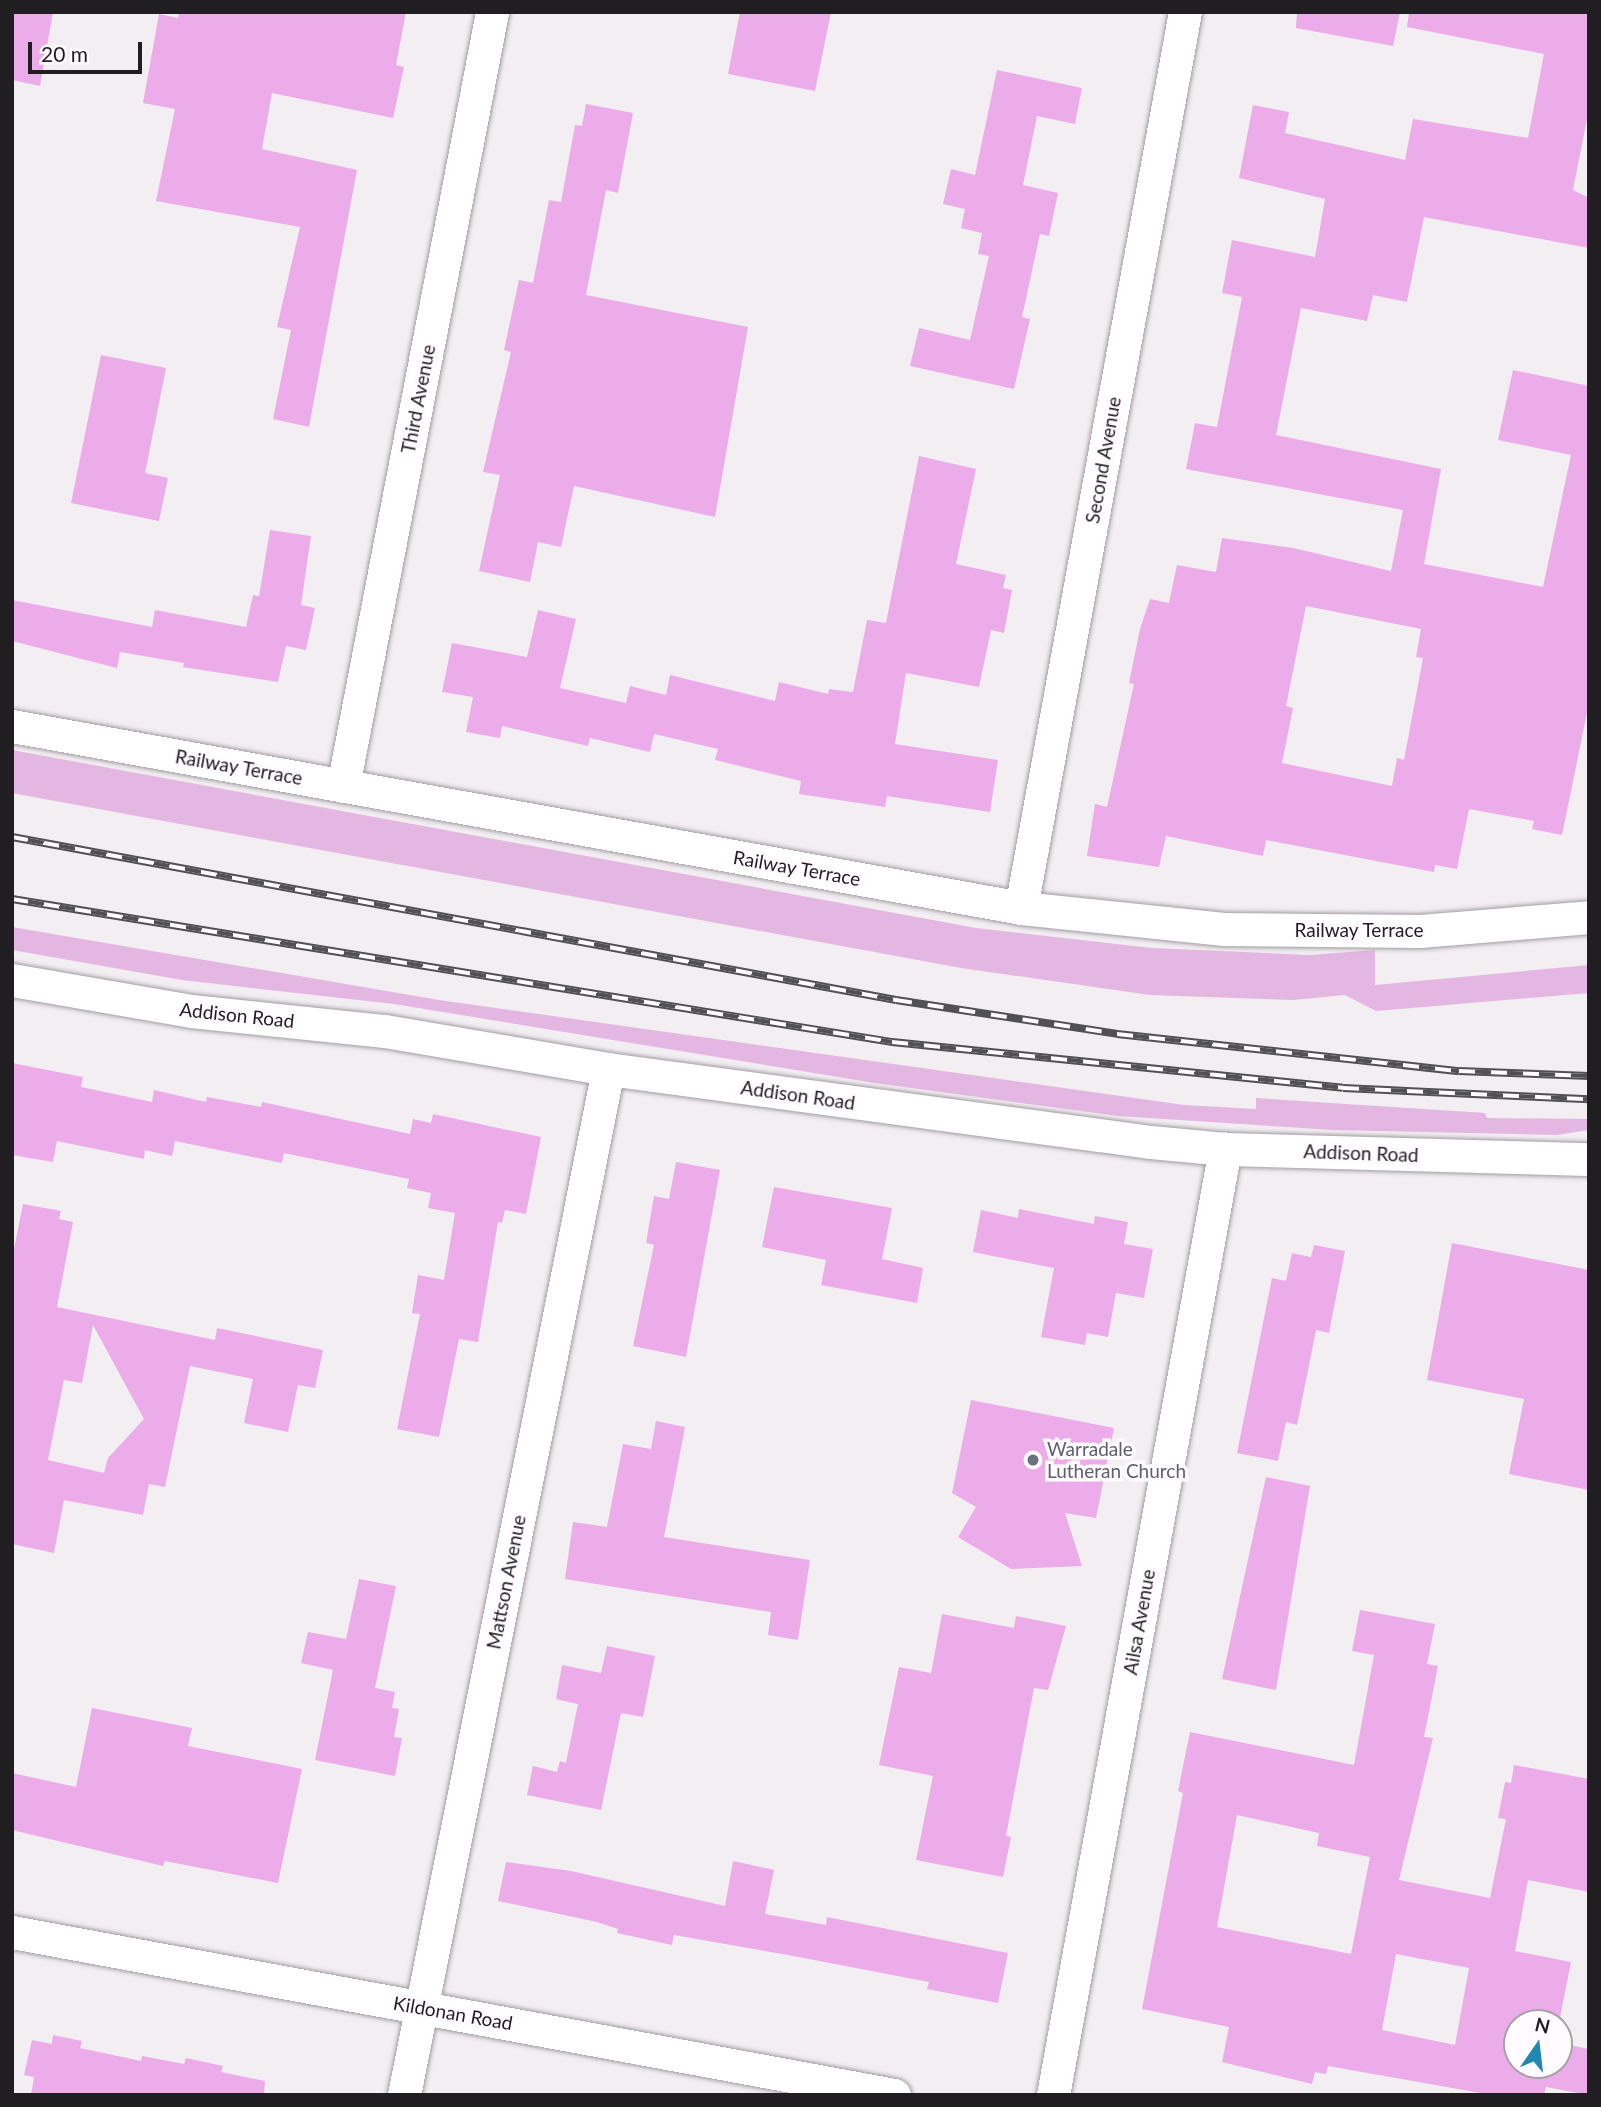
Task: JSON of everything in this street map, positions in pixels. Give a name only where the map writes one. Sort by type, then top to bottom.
[{"type":"street","name":"Third Avenue","points":[[343,786],[492,12]]},
{"type":"street","name":"Second Avenue","points":[[1021,908],[1185,12]]},
{"type":"street","name":"Railway Terrace","points":[[12,726],[1021,908],[1224,929],[1420,931],[1589,916]]},
{"type":"street","name":"Addison Road","points":[[12,980],[191,1011],[385,1031],[608,1069],[974,1120],[1225,1149],[1589,1159]]},
{"type":"street","name":"Mattson Avenue","points":[[404,2095],[608,1069]]},
{"type":"street","name":"Ailsa Avenue","points":[[1053,2095],[1225,1149]]},
{"type":"street","name":"Kildonan Road","points":[[12,1932],[894,2095]]},
{"type":"shaded area","points":[[12,750],[976,928],[1152,948],[1309,955],[1375,950],[1375,985],[1589,965],[1589,993],[1376,1011],[1345,995],[1293,1000],[1150,995],[961,968],[12,793]]},
{"type":"shaded area","points":[[12,927],[439,1000],[1184,1105],[1256,1109],[1256,1098],[1485,1113],[1487,1118],[1589,1119],[1589,1130],[1557,1135],[1333,1130],[1118,1116],[875,1083],[394,1004],[182,980],[12,950]]},
{"type":"building","points":[[12,12],[53,12],[40,86],[12,80]]},
{"type":"building","points":[[179,12],[406,12],[396,65],[404,67],[393,118],[272,93],[262,149],[357,170],[309,427],[273,419],[291,330],[277,327],[300,227],[156,201],[175,109],[143,103],[159,14],[178,18]]},
{"type":"building","points":[[740,12],[831,12],[815,91],[728,74]]},
{"type":"building","points":[[1297,12],[1400,12],[1393,46],[1296,28]]},
{"type":"building","points":[[1409,12],[1589,12],[1589,109],[1573,190],[1589,198],[1589,248],[1424,217],[1407,302],[1373,295],[1367,321],[1301,308],[1276,435],[1441,469],[1424,564],[1543,587],[1571,455],[1498,440],[1513,370],[1589,386],[1589,703],[1562,835],[1532,829],[1534,821],[1469,809],[1457,869],[1435,865],[1434,872],[1266,840],[1263,856],[1166,836],[1159,867],[1087,856],[1095,804],[1107,807],[1134,684],[1129,683],[1140,629],[1150,599],[1169,603],[1177,565],[1216,572],[1222,538],[1293,548],[1391,571],[1403,510],[1186,469],[1195,423],[1217,427],[1242,297],[1222,293],[1232,240],[1315,257],[1325,199],[1239,178],[1253,105],[1289,112],[1285,133],[1405,160],[1413,119],[1528,138],[1544,54],[1407,27]],"holes":[[[1306,606],[1421,629],[1416,657],[1423,658],[1404,760],[1397,758],[1392,786],[1282,763],[1293,708],[1286,706]]]},
{"type":"building","points":[[997,70],[1082,88],[1075,124],[1037,116],[1023,185],[1058,193],[1049,236],[1040,234],[1022,317],[1030,319],[1014,389],[910,366],[919,328],[970,340],[989,256],[978,254],[982,233],[961,228],[965,209],[943,204],[951,169],[975,175]]},
{"type":"building","points":[[586,104],[633,113],[618,193],[606,190],[586,295],[748,327],[715,517],[574,486],[561,547],[538,542],[530,582],[479,571],[500,475],[483,472],[511,352],[504,350],[519,280],[533,283],[549,200],[561,202],[575,125],[582,126]]},
{"type":"building","points":[[101,355],[166,368],[145,473],[168,478],[159,521],[71,503]]},
{"type":"building","points":[[919,456],[976,469],[956,564],[1006,575],[1003,588],[1012,590],[1004,633],[991,630],[979,687],[906,673],[895,744],[998,760],[990,812],[887,796],[885,807],[799,794],[801,781],[715,760],[718,749],[654,734],[650,752],[590,738],[588,746],[502,726],[500,738],[466,732],[473,697],[442,692],[452,643],[527,657],[538,610],[576,619],[560,688],[626,703],[630,686],[666,695],[670,675],[775,701],[779,682],[828,694],[829,689],[853,692],[867,620],[886,623]]},
{"type":"building","points":[[270,530],[311,536],[301,605],[315,608],[306,650],[286,646],[278,682],[183,667],[184,663],[120,652],[117,668],[12,641],[12,600],[152,627],[155,610],[246,627],[253,595],[259,596]]},
{"type":"building","points":[[12,1063],[83,1077],[81,1087],[152,1102],[154,1090],[206,1102],[207,1097],[261,1107],[262,1102],[410,1134],[413,1119],[431,1123],[433,1114],[541,1137],[526,1214],[505,1210],[502,1223],[498,1222],[478,1342],[459,1339],[439,1437],[397,1429],[420,1314],[412,1313],[418,1275],[444,1280],[455,1213],[428,1208],[431,1193],[407,1188],[409,1179],[284,1153],[282,1163],[175,1141],[172,1156],[145,1150],[144,1159],[57,1141],[53,1162],[12,1155]]},
{"type":"building","points":[[676,1162],[720,1170],[686,1357],[633,1346],[654,1245],[646,1243],[654,1196],[669,1199]]},
{"type":"building","points":[[774,1187],[892,1208],[882,1259],[923,1268],[917,1303],[821,1285],[826,1260],[762,1247]]},
{"type":"building","points":[[23,1204],[61,1211],[59,1219],[73,1222],[57,1307],[215,1340],[217,1328],[323,1350],[315,1388],[298,1385],[288,1432],[244,1423],[253,1379],[190,1366],[165,1487],[149,1484],[143,1515],[64,1500],[54,1553],[12,1544],[12,1259]],"holes":[[[93,1325],[144,1419],[108,1458],[104,1473],[48,1460],[64,1380],[82,1383]]]},
{"type":"building","points":[[1019,1209],[1094,1224],[1095,1216],[1128,1222],[1124,1244],[1153,1249],[1144,1298],[1116,1293],[1108,1337],[1087,1333],[1085,1345],[1041,1337],[1054,1268],[973,1252],[981,1210],[1018,1218]]},
{"type":"building","points":[[1452,1243],[1589,1270],[1589,1490],[1509,1474],[1524,1399],[1427,1380]]},
{"type":"building","points":[[1314,1245],[1345,1251],[1329,1333],[1316,1330],[1297,1425],[1286,1422],[1278,1461],[1237,1453],[1272,1278],[1286,1281],[1292,1253],[1311,1257]]},
{"type":"building","name":"Warradale Lutheran Church","points":[[971,1400],[1114,1428],[1096,1518],[1065,1513],[1082,1566],[1011,1569],[958,1537],[976,1507],[952,1493]]},
{"type":"building","points":[[656,1421],[685,1427],[664,1537],[810,1560],[798,1640],[768,1635],[771,1612],[565,1579],[573,1522],[607,1527],[623,1444],[651,1449]]},
{"type":"building","points":[[1266,1477],[1310,1486],[1276,1690],[1222,1679]]},
{"type":"building","points":[[359,1579],[396,1586],[375,1688],[395,1692],[392,1708],[399,1709],[394,1737],[402,1738],[395,1776],[315,1760],[333,1670],[301,1663],[308,1632],[346,1639]]},
{"type":"building","points":[[1360,1610],[1435,1624],[1427,1664],[1438,1666],[1424,1737],[1433,1738],[1399,1880],[1490,1898],[1506,1819],[1498,1818],[1505,1782],[1511,1783],[1514,1765],[1589,1779],[1589,1892],[1528,1880],[1515,1951],[1571,1962],[1562,2009],[1503,2009],[1503,2079],[1573,2079],[1573,2046],[1589,2049],[1589,2095],[1546,2087],[1544,2095],[1492,2095],[1328,2066],[1326,2074],[1315,2072],[1312,2084],[1222,2062],[1229,2027],[1142,2009],[1183,1793],[1178,1791],[1190,1732],[1354,1765],[1374,1655],[1352,1651]],"holes":[[[1237,1815],[1319,1833],[1317,1846],[1370,1857],[1351,1954],[1217,1927]],[[1396,1954],[1469,1968],[1455,2045],[1382,2030]]]},
{"type":"building","points":[[942,1614],[1014,1628],[1016,1616],[1066,1626],[1048,1690],[1034,1688],[1006,1836],[1011,1837],[1003,1877],[916,1860],[933,1776],[879,1765],[899,1667],[931,1673]]},
{"type":"building","points":[[607,1646],[655,1656],[643,1717],[621,1713],[601,1810],[527,1795],[533,1766],[557,1772],[560,1761],[566,1763],[578,1704],[556,1699],[562,1665],[601,1673]]},
{"type":"building","points":[[92,1708],[192,1728],[188,1746],[302,1769],[278,1883],[165,1861],[163,1866],[12,1830],[12,1773],[76,1787]]},
{"type":"building","points":[[733,1861],[774,1870],[765,1914],[826,1925],[827,1917],[1008,1953],[998,2003],[927,1989],[929,1982],[788,1955],[674,1935],[672,1945],[617,1933],[618,1929],[597,1922],[498,1901],[506,1862],[571,1871],[725,1906]]},
{"type":"building","points":[[53,2035],[82,2041],[80,2048],[141,2061],[142,2056],[184,2064],[186,2058],[223,2066],[221,2072],[265,2081],[264,2095],[31,2095],[34,2077],[24,2075],[32,2040],[52,2044]]},
{"type":"railway","points":[[12,837],[896,1000],[1117,1034],[1459,1071],[1589,1076]]},
{"type":"railway","points":[[12,899],[892,1042],[1343,1088],[1589,1099]]},
{"type":"place","name":"Warradale Lutheran Church","points":[[1033,1460]]}]
